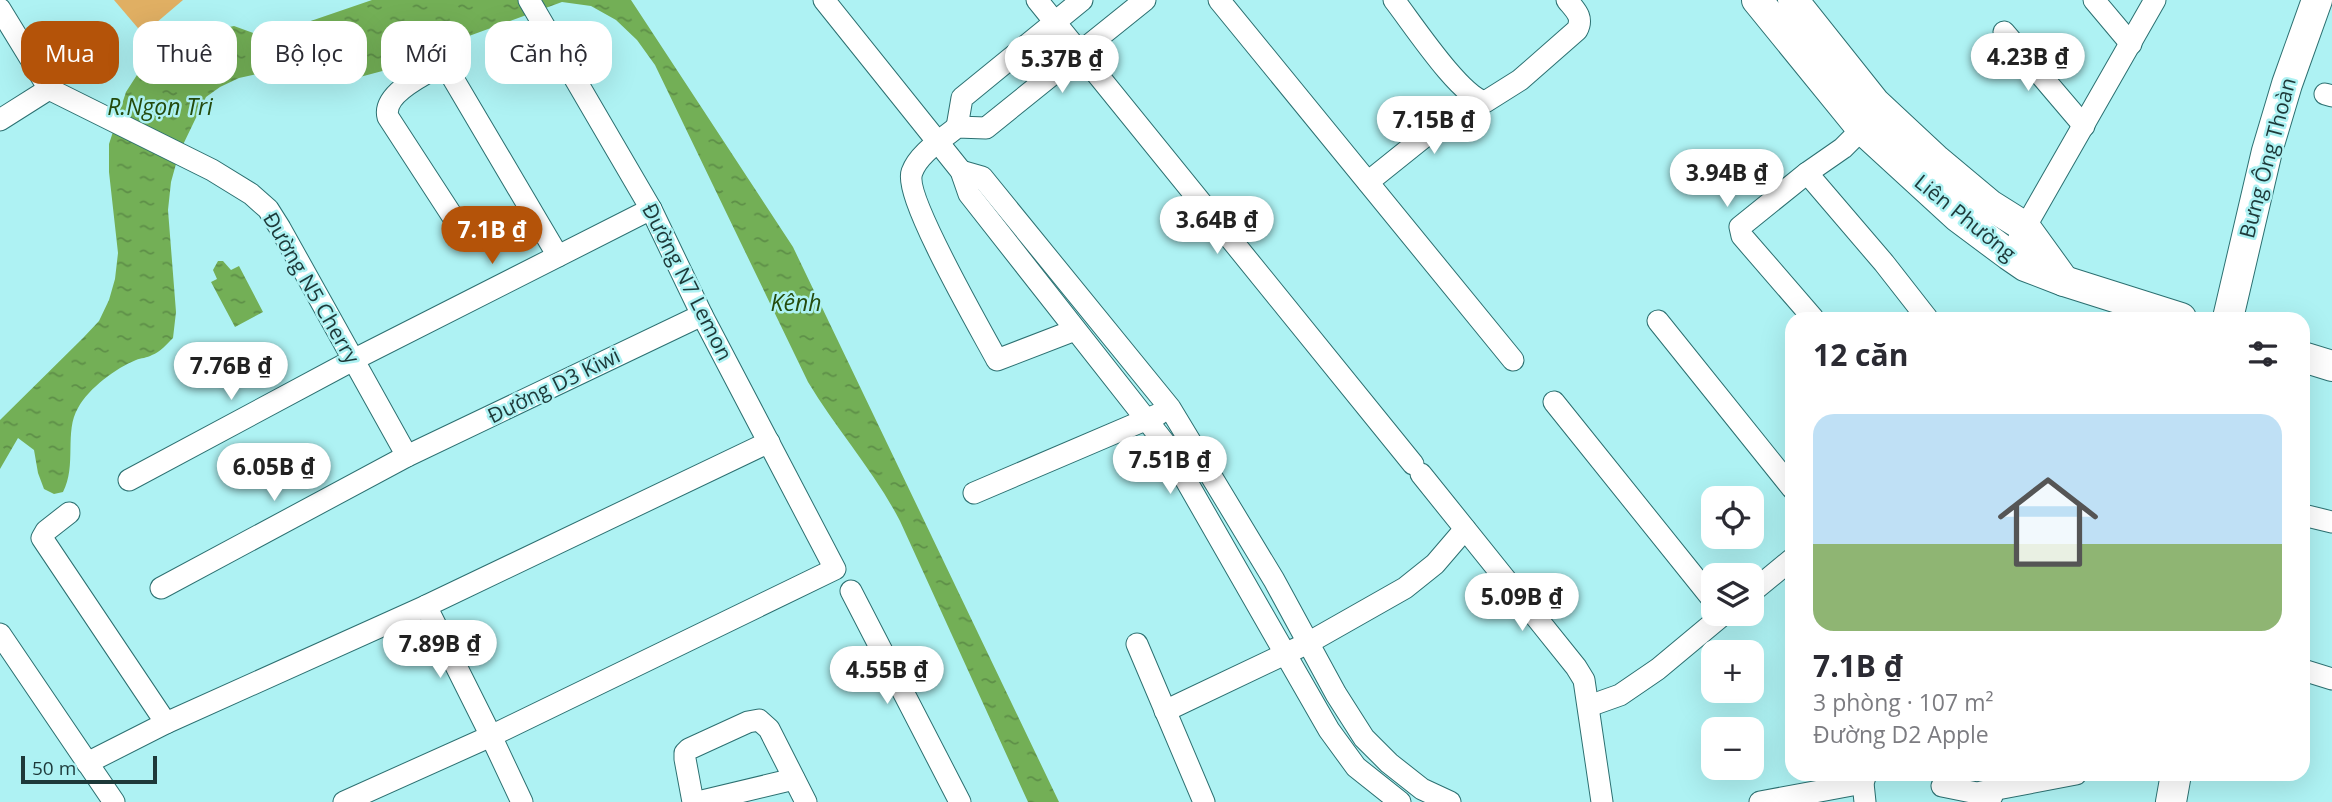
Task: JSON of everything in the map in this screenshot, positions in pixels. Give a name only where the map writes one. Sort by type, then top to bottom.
[{"type":"street","name":"Đường N7 Lemon","points":[[491,736],[835,569],[702,315],[651,209],[529,0]]},
{"type":"street","points":[[824,0],[961,171],[969,194],[1164,442],[1329,730],[1356,767],[1400,802]]},
{"type":"street","points":[[1037,0],[1576,667],[1584,680],[1602,802]]},
{"type":"street","points":[[1075,330],[997,360],[926,224],[912,190],[911,174],[917,162],[957,127],[962,98],[1082,0]]},
{"type":"street","points":[[957,127],[986,128],[1145,0]]},
{"type":"street","points":[[1219,0],[1513,360]]},
{"type":"street","points":[[1394,0],[1450,72],[1474,97],[1485,102],[1520,80],[1577,30],[1581,23],[1580,17],[1567,0]]},
{"type":"street","name":"Liên Phường","points":[[1756,0],[1862,129],[1958,216],[2009,255],[2025,266],[2064,281]]},
{"type":"street","name":"Liên Phường","points":[[1793,0],[1875,103],[1990,205],[2025,227],[2064,281]]},
{"type":"street","points":[[2094,0],[2130,44]]},
{"type":"street","points":[[2009,255],[2155,0]]},
{"type":"street","name":"Bưng Ông Thoàn","points":[[2229,312],[2267,151],[2317,0]]},
{"type":"street","points":[[0,9],[50,89],[0,120]]},
{"type":"street","points":[[2004,32],[2084,126]]},
{"type":"street","points":[[464,234],[386,111],[388,104],[410,83],[438,67],[451,75],[558,256]]},
{"type":"street","name":"Đường N5 Cherry","points":[[50,89],[212,170],[251,194],[268,209],[407,456]]},
{"type":"street","points":[[1368,182],[1474,97]]},
{"type":"street","points":[[1808,312],[1742,236],[1740,227],[1843,148],[1862,129]]},
{"type":"street","points":[[961,171],[982,177],[1170,408],[1253,545],[1336,694],[1364,738],[1389,763],[1422,789],[1450,802]]},
{"type":"street","points":[[1807,173],[1884,262],[1922,312]]},
{"type":"street","points":[[129,480],[353,360],[651,209]]},
{"type":"street","points":[[2064,281],[2162,312]]},
{"type":"street","name":"Đường D3 Kiwi","points":[[162,588],[407,456],[702,315]]},
{"type":"street","points":[[1658,321],[1785,479]]},
{"type":"street","points":[[2310,359],[2332,366]]},
{"type":"street","points":[[1554,402],[1701,585]]},
{"type":"street","points":[[974,493],[1147,421],[1170,408]]},
{"type":"street","points":[[87,762],[166,723],[426,606],[769,442]]},
{"type":"street","points":[[69,513],[46,531],[42,538],[166,723]]},
{"type":"street","points":[[2310,517],[2332,522]]},
{"type":"street","points":[[1165,711],[1308,643],[1405,588],[1435,564],[1465,529]]},
{"type":"street","points":[[1764,582],[1785,565]]},
{"type":"street","points":[[851,591],[960,802]]},
{"type":"street","points":[[426,606],[522,802]]},
{"type":"street","points":[[1589,706],[1620,695],[1709,626]]},
{"type":"street","points":[[0,634],[114,802]]},
{"type":"street","points":[[1137,644],[1204,802]]},
{"type":"street","points":[[2310,672],[2332,678]]},
{"type":"street","points":[[794,779],[695,802],[685,753],[694,746],[748,722],[759,720],[766,725],[806,802]]},
{"type":"street","points":[[359,799],[491,736]]},
{"type":"street","points":[[1981,792],[2039,781]]},
{"type":"street","points":[[2171,802],[2175,781]]},
{"type":"street","points":[[1760,802],[1865,786]]},
{"type":"street","points":[[1941,787],[1981,792],[2008,802]]},
{"type":"shaded area","points":[[114,0],[183,0],[158,21],[133,22]]},
{"type":"water","name":"Kênh","points":[[372,0],[631,0],[793,247],[1059,802],[1028,802],[900,521],[879,485],[808,382],[655,65],[637,40],[616,20],[591,6],[562,2],[510,21],[485,21],[485,30],[471,35],[471,21],[381,21],[381,71],[367,75],[367,21],[311,21]]},
{"type":"water","points":[[237,27],[251,32],[251,75],[237,79]]},
{"type":"water","name":"R.Ngọn Tri","points":[[133,81],[133,84],[226,84],[206,97],[179,153],[171,182],[168,210],[176,312],[173,338],[155,354],[136,360],[112,373],[83,401],[72,427],[67,482],[63,492],[54,494],[44,489],[34,450],[18,438],[0,469],[0,420],[99,321],[109,300],[118,253],[109,172],[109,144],[126,92]]},
{"type":"water","points":[[218,261],[223,261],[231,270],[239,266],[263,312],[235,327],[211,282],[217,279],[213,270]]}]
